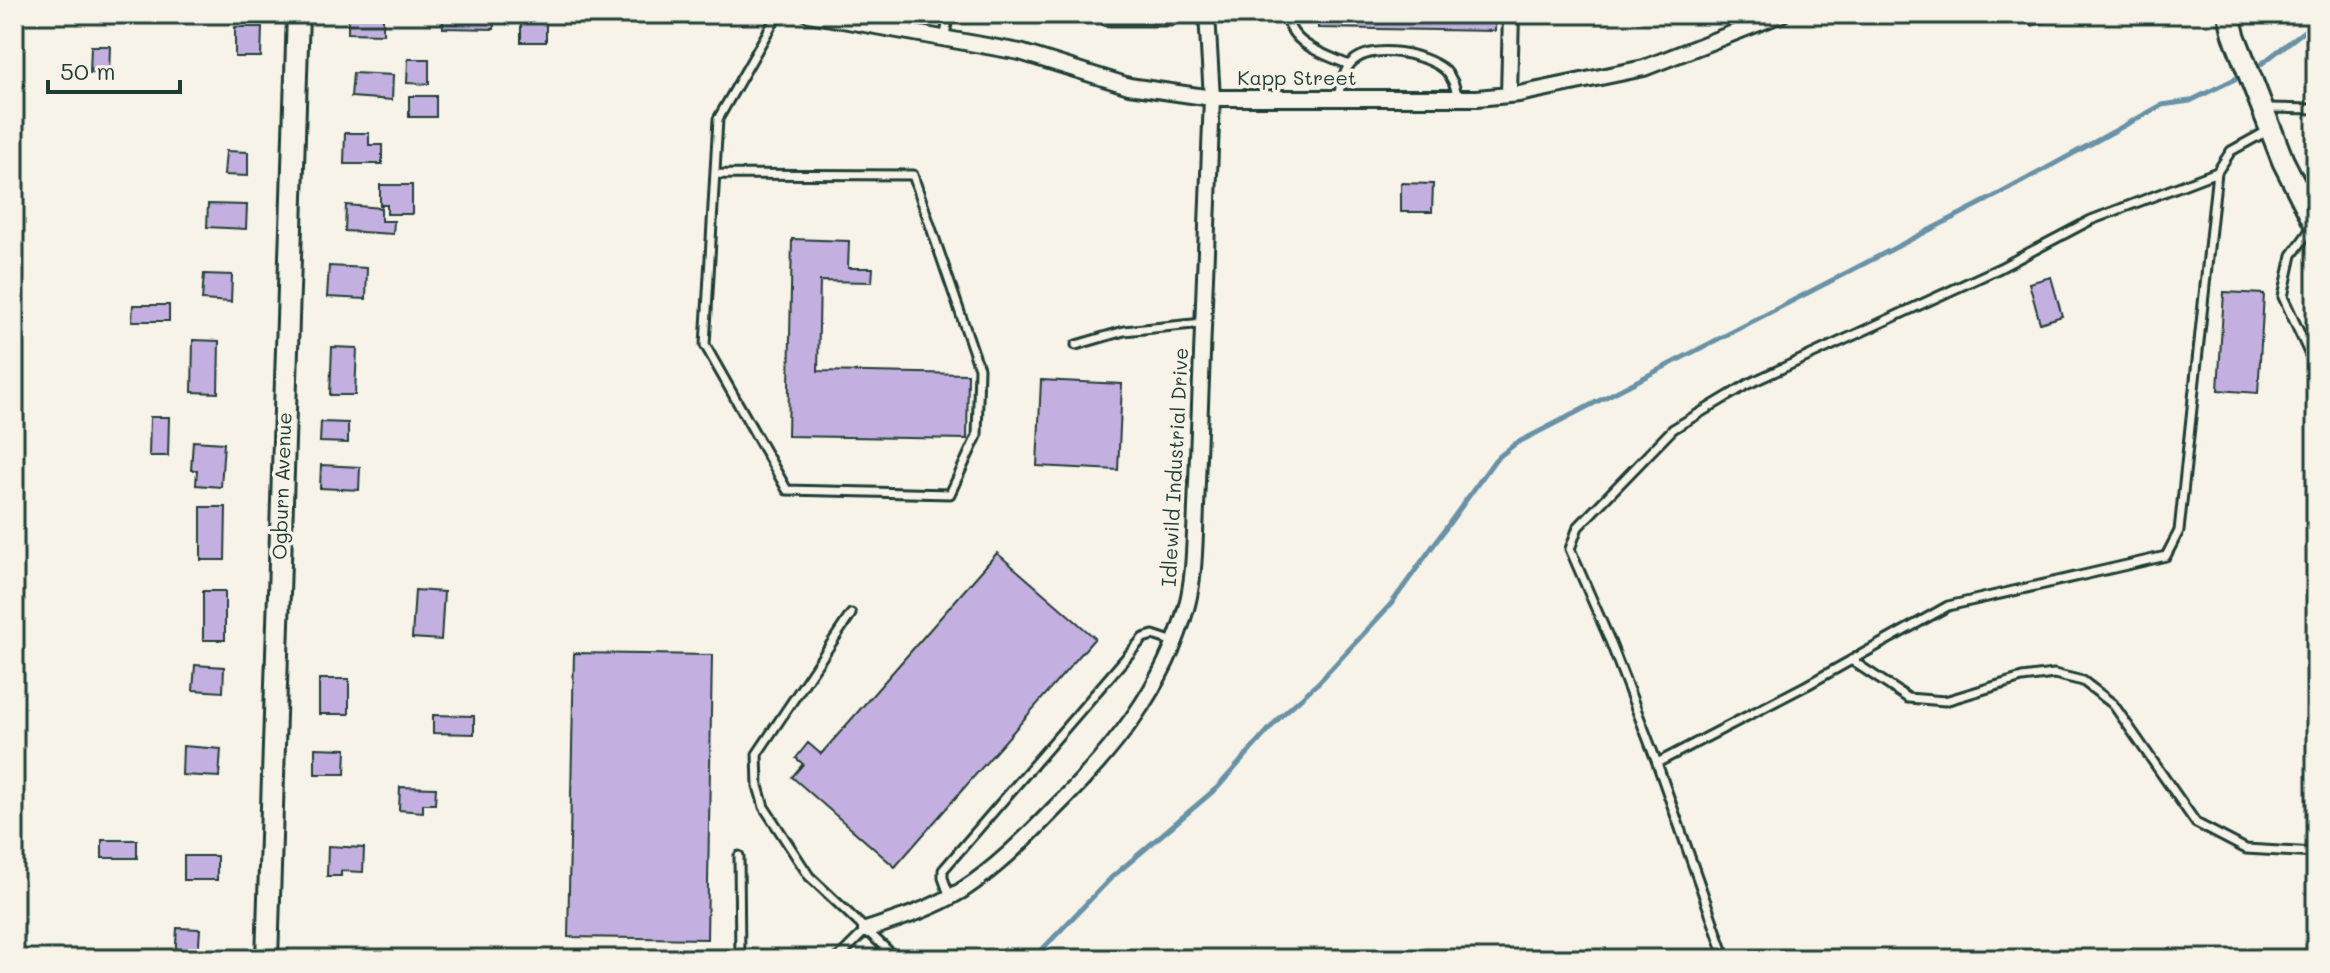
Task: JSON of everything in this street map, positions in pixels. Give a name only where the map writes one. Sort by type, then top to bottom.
[{"type":"street","name":"Ogburn Avenue","points":[[267,959],[298,14]]},
{"type":"street","name":"Kapp Street","points":[[809,14],[1020,52],[1129,86],[1212,98],[1458,98],[1509,95],[1644,68],[1782,14]]},
{"type":"street","name":"Idlewild Industrial Drive","points":[[866,930],[925,910],[950,897],[987,873],[1007,855],[1086,778],[1118,741],[1141,708],[1174,642],[1187,605],[1193,574],[1212,98],[1207,14]]},
{"type":"street","points":[[1509,95],[1511,14]]},
{"type":"street","points":[[2229,14],[2234,35],[2283,161],[2315,225]]},
{"type":"lane","points":[[716,174],[913,175],[979,368],[977,436],[950,494],[787,490],[705,345],[718,119],[778,14]]},
{"type":"lane","points":[[945,38],[948,14]]},
{"type":"lane","points":[[1106,14],[1106,21],[1171,21]]},
{"type":"lane","points":[[1287,14],[1288,24],[1300,40],[1349,65]]},
{"type":"lane","points":[[1338,98],[1342,77],[1349,65],[1359,56],[1372,52],[1412,54],[1430,60],[1452,78],[1458,98]]},
{"type":"lane","points":[[2262,108],[2316,109]]},
{"type":"lane","points":[[1657,763],[1948,606],[2166,556],[2179,531],[2217,172],[2231,151],[2270,129]]},
{"type":"lane","points":[[1726,959],[1657,763],[1610,641],[1570,549],[1578,527],[1673,429],[1748,384],[2000,268],[2091,220],[2217,172]]},
{"type":"lane","points":[[2315,225],[2292,255],[2283,297],[2316,368]]},
{"type":"lane","points":[[1076,345],[1124,331],[1203,323]]},
{"type":"lane","points":[[851,614],[757,754],[758,786],[764,807],[809,876],[897,959]]},
{"type":"lane","points":[[950,897],[943,870],[1143,638],[1153,635],[1174,642]]},
{"type":"lane","points":[[1851,660],[1908,698],[1945,701],[2022,678],[2054,674],[2083,681],[2113,704],[2196,823],[2246,849],[2316,853]]},
{"type":"lane","points":[[739,856],[740,959]]},
{"type":"lane","points":[[837,959],[866,930]]},
{"type":"building","points":[[348,14],[383,14],[383,34],[348,33]]},
{"type":"building","points":[[443,14],[494,14],[494,29],[443,28]]},
{"type":"building","points":[[1318,14],[1495,14],[1495,31],[1318,28]]},
{"type":"building","points":[[2028,14],[2061,14],[2062,18],[2031,26]]},
{"type":"building","points":[[521,17],[546,17],[546,42],[521,42]]},
{"type":"building","points":[[235,27],[262,27],[261,57],[235,57]]},
{"type":"building","points":[[91,46],[110,46],[109,74],[90,73]]},
{"type":"building","points":[[408,59],[429,59],[429,84],[407,83]]},
{"type":"building","points":[[353,73],[393,75],[392,100],[351,97]]},
{"type":"building","points":[[409,96],[436,96],[436,117],[409,117]]},
{"type":"building","points":[[345,133],[369,133],[369,145],[382,145],[382,164],[344,164]]},
{"type":"building","points":[[226,151],[248,152],[248,176],[224,175]]},
{"type":"building","points":[[1401,183],[1433,184],[1432,212],[1401,212]]},
{"type":"building","points":[[380,185],[412,185],[412,214],[387,214],[387,205],[380,205]]},
{"type":"building","points":[[208,204],[247,205],[246,229],[207,227]]},
{"type":"building","points":[[346,205],[381,208],[381,221],[394,221],[393,234],[345,231]]},
{"type":"building","points":[[792,239],[849,241],[848,268],[873,268],[872,282],[820,281],[818,371],[968,374],[967,439],[788,436]]},
{"type":"building","points":[[329,266],[367,268],[366,299],[327,297]]},
{"type":"building","points":[[204,274],[232,275],[231,302],[202,300]]},
{"type":"building","points":[[2051,277],[2062,316],[2040,323],[2029,283]]},
{"type":"building","points":[[2224,292],[2264,294],[2258,393],[2218,390]]},
{"type":"building","points":[[133,305],[169,305],[169,321],[132,321]]},
{"type":"building","points":[[193,340],[219,341],[218,393],[192,392]]},
{"type":"building","points":[[332,347],[357,348],[355,395],[330,395]]},
{"type":"building","points":[[1041,380],[1122,384],[1118,470],[1037,466]]},
{"type":"building","points":[[150,417],[169,417],[168,456],[149,456]]},
{"type":"building","points":[[321,422],[348,423],[348,443],[320,442]]},
{"type":"building","points":[[193,441],[224,443],[221,487],[196,485],[197,470],[191,470]]},
{"type":"building","points":[[321,465],[360,467],[359,490],[320,488]]},
{"type":"building","points":[[201,507],[226,507],[225,560],[201,560]]},
{"type":"building","points":[[997,553],[1095,638],[895,867],[792,777],[803,764],[796,758],[808,743],[821,754]]},
{"type":"building","points":[[415,590],[444,592],[441,640],[412,638]]},
{"type":"building","points":[[203,591],[225,591],[225,640],[203,640]]},
{"type":"building","points":[[574,653],[712,655],[707,939],[568,937]]},
{"type":"building","points":[[195,665],[224,667],[223,692],[193,690]]},
{"type":"building","points":[[319,679],[349,679],[349,714],[319,714]]},
{"type":"building","points":[[433,715],[474,716],[474,734],[433,733]]},
{"type":"building","points":[[183,746],[221,749],[219,777],[182,775]]},
{"type":"building","points":[[315,748],[346,749],[345,774],[315,774]]},
{"type":"building","points":[[400,787],[436,788],[435,804],[423,804],[423,812],[399,810]]},
{"type":"building","points":[[102,840],[137,840],[137,858],[102,858]]},
{"type":"building","points":[[328,846],[364,848],[363,872],[341,871],[341,876],[327,876]]},
{"type":"building","points":[[184,856],[217,856],[217,880],[184,880]]},
{"type":"building","points":[[177,928],[200,929],[198,959],[175,959]]},
{"type":"waterway","points":[[2252,71],[2316,22]]},
{"type":"waterway","points":[[1033,959],[1111,878],[1218,787],[1280,717],[1319,682],[1391,604],[1495,460],[1515,444],[2001,193],[2162,105],[2190,101],[2243,75]]}]
